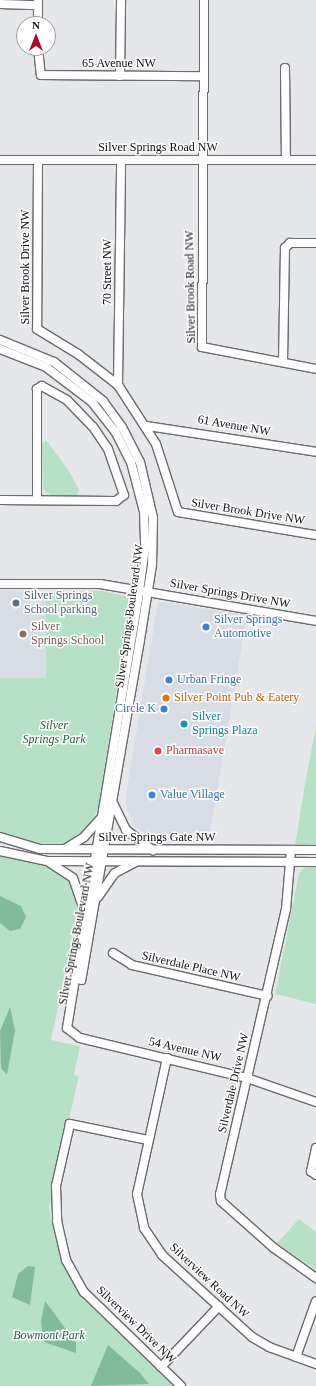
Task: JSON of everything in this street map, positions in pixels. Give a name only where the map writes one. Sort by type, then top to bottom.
[{"type":"street","points":[[120,76],[121,0]]},
{"type":"street","points":[[203,160],[202,76],[204,0]]},
{"type":"street","points":[[0,4],[38,2],[38,16]]},
{"type":"street","name":"65 Avenue NW","points":[[38,56],[38,71],[41,75],[202,76]]},
{"type":"street","points":[[285,68],[286,160]]},
{"type":"street","name":"Silver Springs Road NW","points":[[0,160],[316,160]]},
{"type":"street","name":"Silver Brook Drive NW","points":[[38,160],[37,329],[78,354],[118,385],[147,426],[178,512],[315,532]]},
{"type":"street","name":"70 Street NW","points":[[118,385],[121,160]]},
{"type":"street","name":"Silver Brook Road NW","points":[[203,160],[202,347],[316,368]]},
{"type":"street","points":[[283,362],[285,248],[290,243],[316,243]]},
{"type":"street","name":"Silver Springs Boulevard NW","points":[[0,340],[33,351],[65,368],[98,397],[122,427],[140,462],[152,506],[153,545],[101,817],[67,1018],[67,1028],[73,1033]]},
{"type":"street","name":"Silver Springs Boulevard NW","points":[[0,349],[36,362],[65,379],[92,402],[123,445],[137,477],[144,512],[144,591],[113,803],[97,899],[72,1021],[73,1033]]},
{"type":"street","points":[[0,500],[116,501],[124,495],[112,460],[93,427],[66,400],[42,386],[37,389],[37,500]]},
{"type":"street","name":"61 Avenue NW","points":[[147,426],[316,452]]},
{"type":"street","name":"Silver Springs Drive NW","points":[[0,584],[100,584],[316,621]]},
{"type":"street","points":[[113,803],[126,830],[154,850]]},
{"type":"street","points":[[63,850],[84,837],[101,817]]},
{"type":"street","name":"Silver Springs Gate NW","points":[[0,837],[21,846],[63,850],[316,850]]},
{"type":"street","name":"Silverdale Drive NW","points":[[291,850],[290,889],[267,996],[220,1194],[221,1201],[301,1270],[316,1278]]},
{"type":"street","name":"Silver Springs Gate NW","points":[[0,851],[47,861],[316,862]]},
{"type":"street","points":[[47,861],[73,878],[85,912]]},
{"type":"street","points":[[97,899],[116,873],[136,861]]},
{"type":"street","name":"Silverdale Place NW","points":[[113,954],[132,966],[267,996]]},
{"type":"street","name":"54 Avenue NW","points":[[73,1033],[247,1078],[316,1102]]},
{"type":"street","name":"Silverview Road NW","points":[[167,1058],[137,1194],[144,1228],[162,1255],[252,1337],[296,1357],[316,1364]]},
{"type":"street","name":"Silverview Drive NW","points":[[148,1140],[70,1124],[56,1186],[57,1221],[66,1260],[84,1292],[181,1386]]},
{"type":"street","points":[[316,1148],[311,1171],[316,1175]]},
{"type":"street","points":[[296,1357],[316,1301]]},
{"type":"street","points":[[161,1367],[219,1306]]},
{"type":"shaded area","name":"Silver Springs School","points":[[0,591],[46,591],[46,678],[0,678]]},
{"type":"shaded area","points":[[158,602],[247,615],[209,839],[148,836],[136,827],[127,810],[126,795]]},
{"type":"green space","points":[[46,440],[69,471],[79,490],[77,495],[50,495],[43,489],[42,444]]},
{"type":"green space","name":"Silver Springs Park","points":[[46,591],[102,591],[126,596],[131,601],[98,809],[88,829],[63,844],[30,843],[0,832],[0,678],[46,678]]},
{"type":"green space","points":[[316,726],[316,845],[295,845],[305,784]]},
{"type":"green space","name":"Bowmont Park","points":[[0,856],[54,868],[69,880],[80,904],[51,1040],[80,1046],[74,1075],[79,1076],[49,1207],[61,1261],[82,1298],[174,1386],[0,1386]]},
{"type":"green space","points":[[316,866],[316,1004],[275,994],[299,874],[303,868]]},
{"type":"green space","points":[[0,896],[21,906],[26,917],[20,929],[10,931],[0,923]]},
{"type":"green space","points":[[10,1007],[15,1030],[7,1075],[1,1068],[0,1031]]},
{"type":"green space","points":[[299,1219],[316,1232],[316,1270],[277,1243]]},
{"type":"green space","points":[[28,1266],[35,1267],[30,1305],[12,1297],[18,1274]]},
{"type":"green space","points":[[45,1301],[76,1343],[76,1353],[44,1342],[41,1322]]},
{"type":"green space","points":[[108,1345],[140,1373],[149,1384],[91,1386]]},
{"type":"place","name":"Silver Springs School parking","points":[[16,603]]},
{"type":"place","name":"Silver Springs Automotive","points":[[206,627]]},
{"type":"place","name":"Silver Springs School","points":[[23,634]]},
{"type":"place","name":"Urban Fringe","points":[[169,680]]},
{"type":"place","name":"Silver Point Pub & Eatery","points":[[166,698]]},
{"type":"place","name":"Circle K","points":[[164,709]]},
{"type":"place","name":"Silver Springs Plaza","points":[[184,724]]},
{"type":"place","name":"Pharmasave","points":[[158,751]]},
{"type":"place","name":"Value Village","points":[[152,795]]}]
